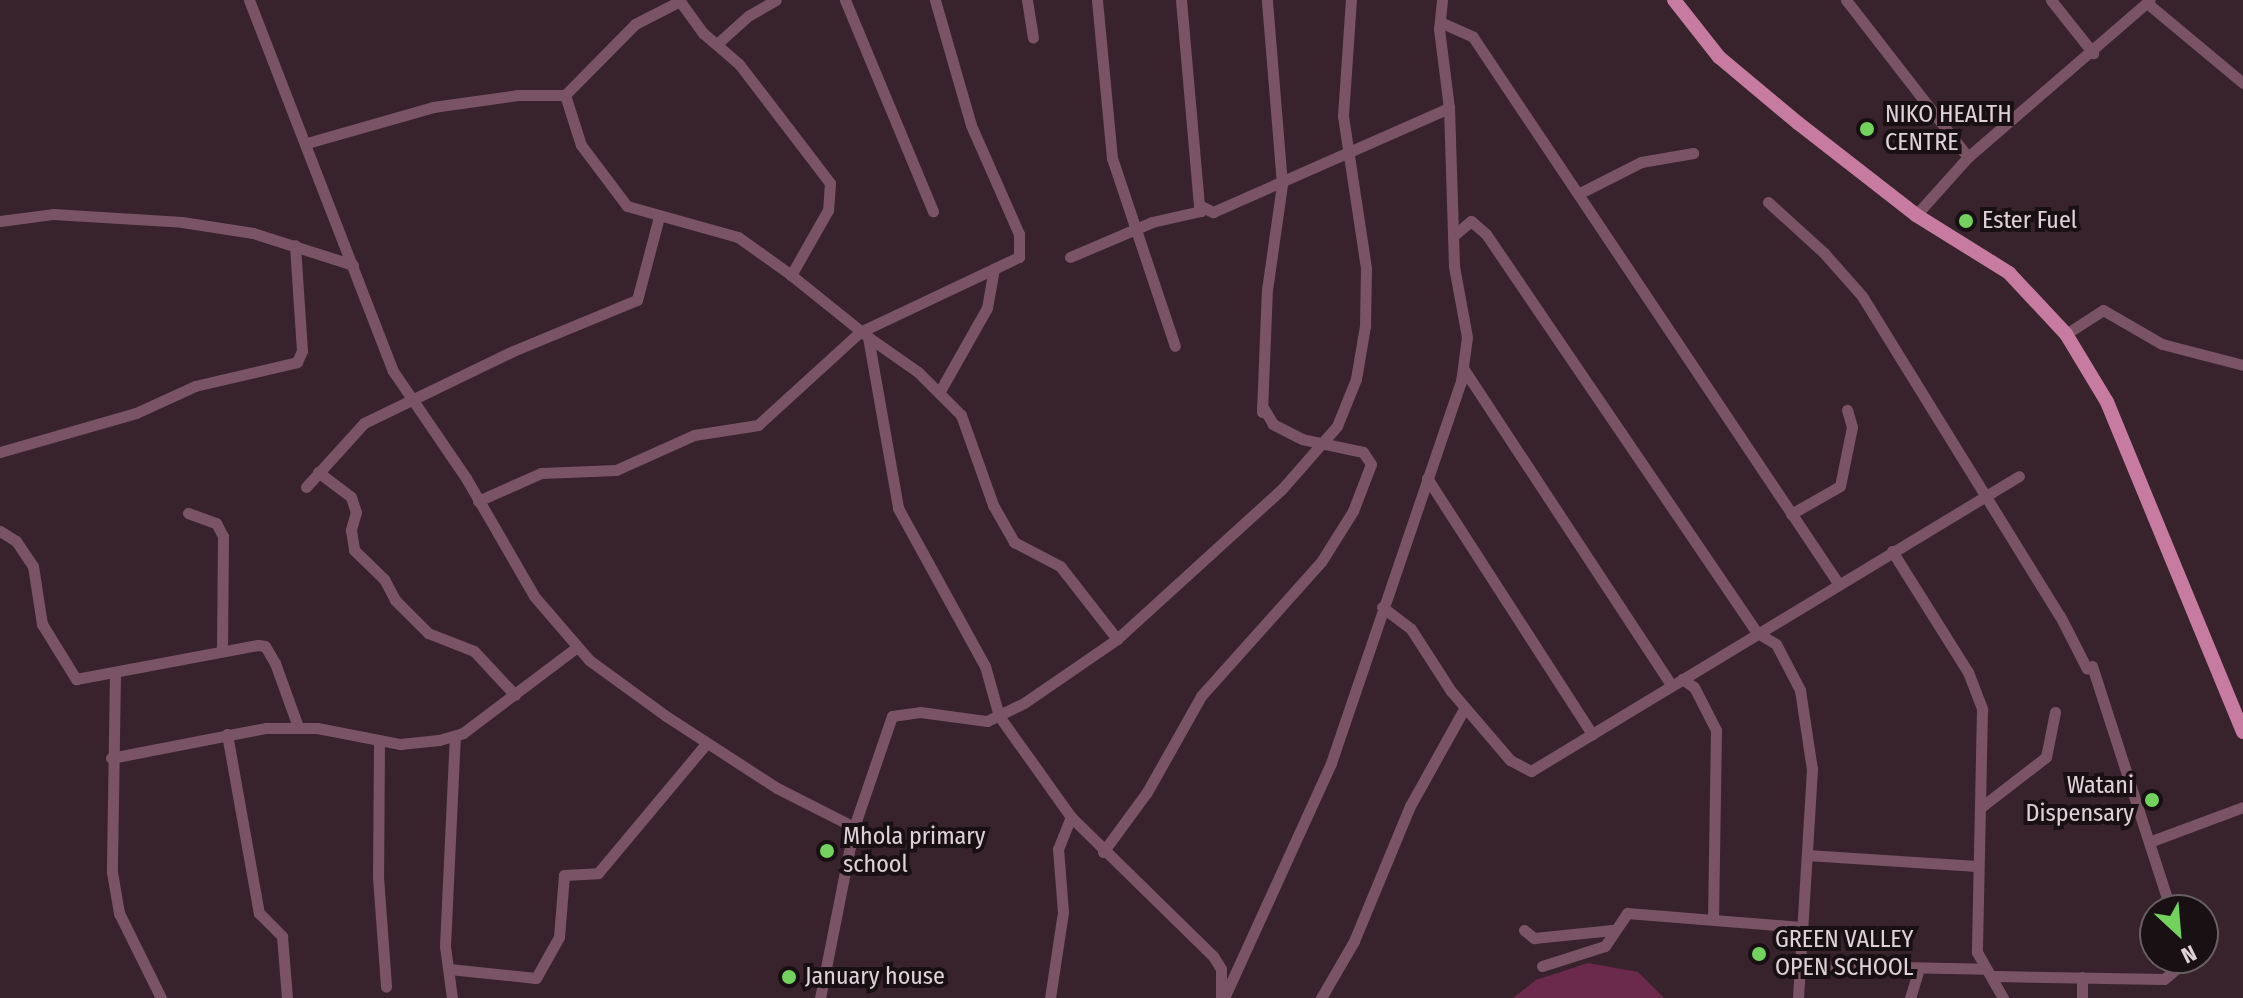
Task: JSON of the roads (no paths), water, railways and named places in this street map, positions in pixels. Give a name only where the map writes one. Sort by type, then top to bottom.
[{"type":"main road","points":[[1674,0],[1719,57],[1916,215],[2009,273],[2066,334],[2107,402],[2243,732]]},
{"type":"street","points":[[249,0],[393,371],[478,501],[513,568],[576,648],[706,744],[777,788],[854,827]]},
{"type":"street","points":[[307,143],[433,107],[518,95],[565,95],[635,24],[679,0],[703,33],[718,43],[830,183],[828,210],[791,275]]},
{"type":"street","points":[[718,43],[748,16],[776,0]]},
{"type":"street","points":[[845,0],[933,211]]},
{"type":"street","points":[[478,501],[541,473],[616,470],[694,435],[758,425],[864,334],[1019,257],[1022,244],[971,125],[935,0]]},
{"type":"street","points":[[1027,0],[1033,38]]},
{"type":"street","points":[[1097,0],[1112,158],[1121,197],[1138,228],[1175,346]]},
{"type":"street","points":[[1070,257],[1138,228],[1201,211],[1181,0]]},
{"type":"street","points":[[1103,852],[1147,792],[1201,696],[1299,590],[1353,511],[1370,457],[1322,445],[1273,424],[1262,412],[1267,290],[1282,184],[1267,0]]},
{"type":"street","points":[[820,998],[854,827],[892,716],[920,712],[980,721],[999,716],[1117,639],[1281,490],[1337,426],[1356,379],[1365,326],[1366,268],[1343,116],[1351,0]]},
{"type":"street","points":[[1222,998],[1331,763],[1463,368],[1467,337],[1453,236],[1449,108],[1440,22],[1442,0]]},
{"type":"street","points":[[1846,0],[1968,157]]},
{"type":"street","points":[[2051,0],[2093,53]]},
{"type":"street","points":[[1916,215],[1968,157],[2149,2],[2243,83]]},
{"type":"street","points":[[1440,22],[1473,37],[1838,583]]},
{"type":"street","points":[[565,95],[581,145],[602,178],[627,206],[738,237],[940,391],[968,426],[993,505],[1014,542],[1060,566],[1117,639]]},
{"type":"street","points":[[1199,205],[1213,212],[1350,155],[1388,130],[1449,108]]},
{"type":"street","points":[[1580,193],[1641,162],[1693,153]]},
{"type":"street","points":[[1768,202],[1824,253],[1862,296],[2089,667],[2166,894]]},
{"type":"street","points":[[0,221],[53,214],[182,222],[295,245],[353,265]]},
{"type":"street","points":[[306,487],[360,425],[513,351],[637,300],[659,217]]},
{"type":"street","points":[[1453,236],[1471,221],[1486,234],[1756,632],[1776,644],[1800,690],[1809,726],[1812,769],[1798,998]]},
{"type":"street","points":[[0,452],[136,413],[195,386],[297,362],[302,351],[295,245]]},
{"type":"street","points":[[940,391],[987,308],[994,269]]},
{"type":"street","points":[[2066,334],[2103,310],[2162,344],[2243,365]]},
{"type":"street","points":[[864,334],[898,508],[985,666],[999,716],[1071,817],[1103,852],[1207,949],[1221,969],[1222,998]]},
{"type":"street","points":[[1463,368],[1676,682],[1694,687],[1716,730],[1713,918]]},
{"type":"street","points":[[1791,514],[1840,486],[1852,427],[1847,410]]},
{"type":"street","points":[[318,472],[351,497],[354,550],[384,579],[395,600],[428,633],[474,651],[515,695]]},
{"type":"street","points":[[1382,607],[1411,629],[1464,709],[1510,760],[1531,771],[1756,632],[2019,476]]},
{"type":"street","points":[[1427,478],[1592,734]]},
{"type":"street","points":[[188,513],[216,523],[223,536],[222,649]]},
{"type":"street","points":[[0,531],[16,541],[33,566],[40,593],[38,614],[69,671],[83,681],[222,649],[265,646],[298,727]]},
{"type":"street","points":[[1892,551],[1968,672],[1982,709],[1977,952],[2003,998]]},
{"type":"street","points":[[111,758],[227,734],[298,727],[379,742],[455,736],[576,648]]},
{"type":"street","points":[[115,674],[109,845],[119,913],[161,998]]},
{"type":"street","points":[[1321,998],[1354,941],[1424,778],[1464,709]]},
{"type":"street","points":[[1980,808],[2046,757],[2055,712]]},
{"type":"street","points":[[227,734],[259,913],[282,936],[287,998]]},
{"type":"street","points":[[452,998],[445,926],[455,736]]},
{"type":"street","points":[[379,742],[378,877],[386,987]]},
{"type":"street","points":[[449,969],[536,978],[559,937],[564,875],[598,873],[706,744]]},
{"type":"street","points":[[2149,842],[2243,807]]},
{"type":"street","points":[[1050,998],[1063,912],[1058,849],[1071,817]]},
{"type":"street","points":[[1807,855],[1977,866]]},
{"type":"street","points":[[1542,966],[1605,946],[1627,913],[1801,927]]},
{"type":"street","points":[[1524,930],[1534,938],[1613,930]]},
{"type":"street","points":[[1801,965],[1918,972],[2164,979],[2172,974]]},
{"type":"street","points":[[1910,998],[1918,972]]},
{"type":"street","points":[[2082,977],[2082,998]]},
{"type":"place","name":"NIKO HEALTH CENTRE","points":[[1867,129]]},
{"type":"place","name":"Ester Fuel","points":[[1966,221]]},
{"type":"place","name":"Watani Dispensary","points":[[2152,800]]},
{"type":"place","name":"Mhola primary school","points":[[827,851]]},
{"type":"place","name":"GREEN VALLEY OPEN SCHOOL","points":[[1759,954]]},
{"type":"place","name":"January house","points":[[789,977]]}]
